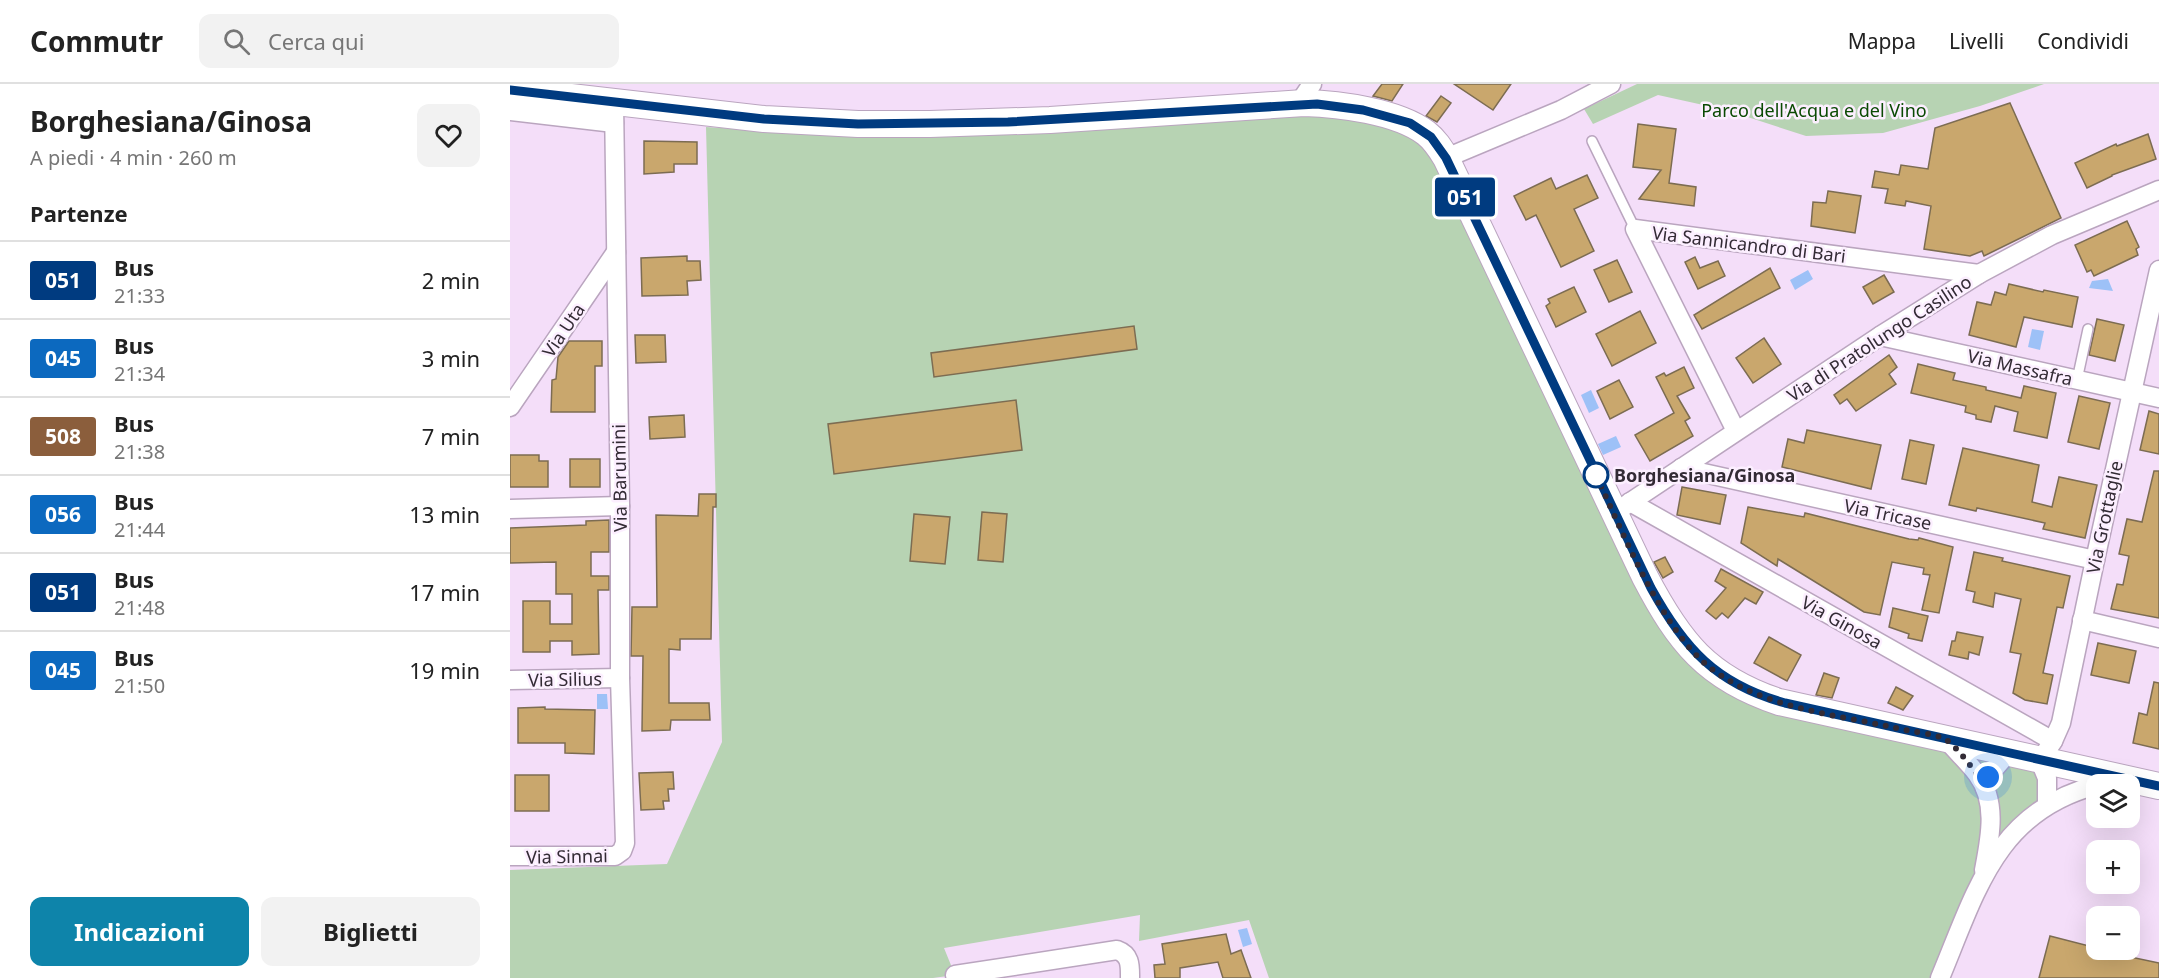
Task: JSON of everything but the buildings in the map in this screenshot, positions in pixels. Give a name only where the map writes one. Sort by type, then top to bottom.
[{"type":"street","points":[[1446,158],[1562,110],[1611,84]]},
{"type":"street","points":[[510,90],[614,113]]},
{"type":"street","points":[[510,111],[892,124],[1050,120],[1305,94],[1345,107],[1399,119],[1435,141],[1446,158],[1622,507],[1651,588],[1680,635],[1699,657],[1717,673],[1749,691],[1779,702],[2008,753],[2047,751],[2110,774]]},
{"type":"street","name":"Via Barumini","points":[[614,113],[620,506],[620,678],[625,843],[622,851]]},
{"type":"street","name":"Via di Pratolungo Casilino","points":[[1622,507],[1880,336],[1979,274],[2052,235],[2159,190]]},
{"type":"street","name":"Via Sannicandro di Bari","points":[[1635,230],[1979,274]]},
{"type":"street","name":"Via Sannicandro di Bari","points":[[1635,230],[1736,431]]},
{"type":"street","name":"Via Uta","points":[[510,407],[616,252]]},
{"type":"street","name":"Via Grottaglie","points":[[2047,751],[2061,723],[2159,270]]},
{"type":"street","name":"Via Massafra","points":[[1880,336],[2159,398]]},
{"type":"street","name":"Via Tricase","points":[[1681,468],[2095,560]]},
{"type":"street","points":[[510,509],[620,506]]},
{"type":"street","name":"Via Ginosa","points":[[1622,507],[2047,751]]},
{"type":"street","points":[[2082,620],[2159,638]]},
{"type":"street","name":"Via Silius","points":[[510,680],[620,678]]},
{"type":"street","points":[[1946,739],[1977,774],[1985,788],[1991,820],[1982,877]]},
{"type":"street","points":[[2047,751],[2047,805]]},
{"type":"street","points":[[1985,788],[1990,774],[2008,753]]},
{"type":"street","points":[[2140,782],[2159,786]]},
{"type":"street","points":[[1940,978],[1982,877],[2014,833],[2034,813],[2073,792],[2086,788]]},
{"type":"street","name":"Via Sinnai","points":[[510,856],[615,856],[622,851]]},
{"type":"street","points":[[955,975],[1117,950],[1124,953],[1128,959],[1130,978]]},
{"type":"lane","points":[[1592,141],[1635,230]]},
{"type":"lane","points":[[2077,380],[2088,329]]},
{"type":"green space","name":"Parco dell'Acqua e del Vino","points":[[1637,84],[2044,84],[1980,106],[1883,133],[1806,136],[1726,110],[1658,95],[1593,124],[1584,109]]},
{"type":"green space","points":[[1304,103],[1420,129],[1614,513],[1717,673],[2040,761],[2041,808],[1982,877],[1940,978],[1269,978],[1249,920],[1139,941],[1140,915],[944,948],[955,975],[933,978],[510,978],[510,870],[667,864],[722,742],[706,127],[816,134]]},
{"type":"water","points":[[1808,270],[1813,279],[1795,290],[1790,280]]},
{"type":"water","points":[[2108,279],[2113,291],[2089,288],[2092,281]]},
{"type":"water","points":[[2032,329],[2044,331],[2040,350],[2028,347]]},
{"type":"water","points":[[1591,390],[1599,408],[1589,413],[1581,395]]},
{"type":"water","points":[[1616,436],[1621,447],[1603,455],[1598,444]]},
{"type":"water","points":[[597,694],[607,694],[608,709],[597,709]]},
{"type":"water","points":[[1247,928],[1252,944],[1243,947],[1238,930]]},
{"type":"bus line","name":"051","points":[[510,90],[764,119],[837,124],[1008,122],[1304,103],[1363,110],[1410,123],[1431,137],[1446,158],[1651,588],[1680,635],[1708,665],[1725,678],[1770,699],[2159,786]]},
{"type":"place","name":"Borghesiana/Ginosa","points":[[1596,475]]},
{"type":"route","points":[[1596,475],[1594,471],[1656,597],[1680,635],[1695,653],[1717,673],[1757,694],[1779,702],[1946,739],[1977,774],[1985,788],[1988,777]]}]
